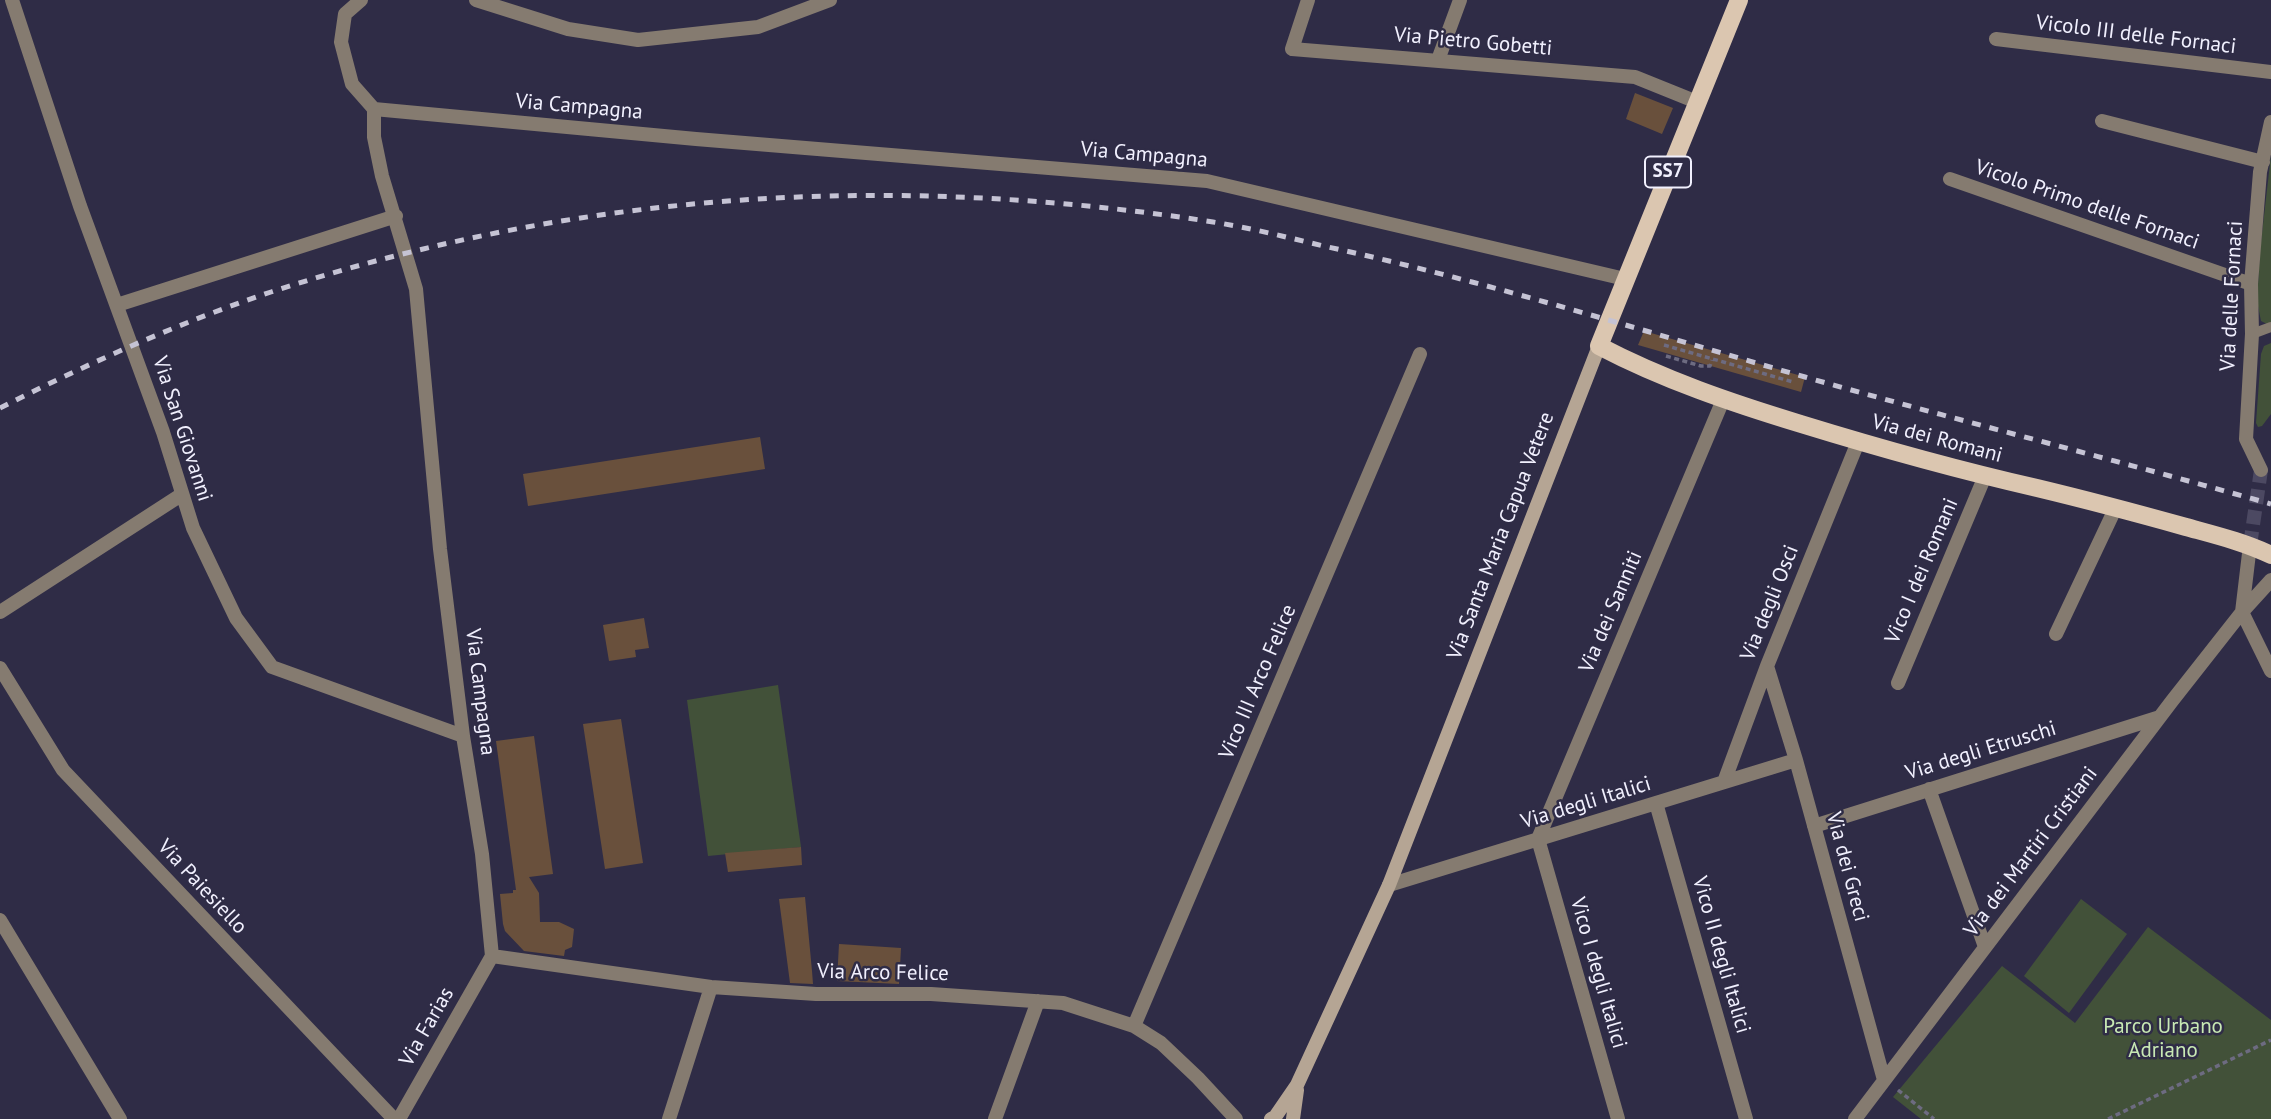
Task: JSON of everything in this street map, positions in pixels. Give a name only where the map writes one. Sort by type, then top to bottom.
[{"type":"main road","name":"Via Santa Maria Capua Vetere","points":[[1297,1085],[1389,886],[1625,279],[1740,0]]},
{"type":"main road","name":"Via dei Romani","points":[[1599,346],[1637,366],[1723,400],[1858,442],[2116,507],[2250,545],[2271,555]]},
{"type":"main road","name":"SS7","points":[[1271,1119],[1297,1085]]},
{"type":"main road","name":"SS7","points":[[1293,1119],[1297,1085]]},
{"type":"street","name":"Via San Giovanni","points":[[12,0],[70,176],[163,432],[181,495],[193,528],[236,618],[272,667],[463,736]]},
{"type":"street","points":[[362,0],[345,14],[341,42],[352,84],[374,108]]},
{"type":"street","points":[[476,0],[568,29],[638,40],[758,27],[830,0]]},
{"type":"street","name":"Via Pietro Gobetti","points":[[1308,0],[1292,49],[1635,77],[1697,102]]},
{"type":"street","points":[[1438,60],[1460,0]]},
{"type":"street","name":"Vicolo III delle Fornaci","points":[[1996,39],[2271,72]]},
{"type":"street","name":"Via Campagna","points":[[492,956],[482,854],[463,736],[440,549],[416,289],[382,176],[374,137],[374,108],[696,139],[1207,181],[1625,279]]},
{"type":"street","points":[[2102,121],[2263,162]]},
{"type":"street","name":"Via delle Fornaci","points":[[2266,471],[2246,439],[2252,334],[2251,284],[2263,162],[2271,122]]},
{"type":"street","name":"Vicolo Primo delle Fornaci","points":[[1950,179],[2251,284]]},
{"type":"street","points":[[117,305],[396,216]]},
{"type":"street","name":"Vico III Arco Felice","points":[[1134,1026],[1420,354]]},
{"type":"street","name":"Via dei Sanniti","points":[[1538,839],[1723,400]]},
{"type":"street","name":"Via degli Osci","points":[[1724,782],[1766,666],[1858,442]]},
{"type":"street","points":[[2266,471],[2271,456]]},
{"type":"street","name":"Vico I dei Romani","points":[[1898,683],[1985,476]]},
{"type":"street","points":[[0,612],[181,495]]},
{"type":"street","points":[[2056,634],[2116,507]]},
{"type":"street","points":[[2250,545],[2242,612],[2271,671]]},
{"type":"street","name":"Via dei Martiri Cristiani","points":[[1855,1119],[2160,717],[2242,612],[2265,592],[2271,580]]},
{"type":"street","name":"Via dei Greci","points":[[1766,666],[1796,760],[1885,1080]]},
{"type":"street","name":"Via Paiesiello","points":[[0,668],[63,771],[394,1119]]},
{"type":"street","name":"Via degli Etruschi","points":[[1814,826],[2160,717]]},
{"type":"street","name":"Via degli Italici","points":[[1389,886],[1796,760]]},
{"type":"street","points":[[1929,789],[1985,947]]},
{"type":"street","name":"Vico II degli Italici","points":[[1656,803],[1746,1119]]},
{"type":"street","name":"Vico I degli Italici","points":[[1538,839],[1618,1119]]},
{"type":"street","points":[[0,920],[120,1119]]},
{"type":"street","name":"Via Arco Felice","points":[[492,956],[711,987],[816,994],[931,994],[1063,1003],[1134,1026],[1161,1042],[1236,1119]]},
{"type":"street","name":"Via Farias","points":[[399,1119],[492,956]]},
{"type":"street","points":[[669,1119],[711,987]]},
{"type":"street","points":[[995,1119],[1038,1001]]},
{"type":"lane","points":[[2252,334],[2271,327]]},
{"type":"path","points":[[1664,345],[1793,383]]},
{"type":"path","points":[[1710,366],[1712,359]]},
{"type":"path","points":[[2108,1119],[2271,1040]]},
{"type":"path","points":[[1885,1080],[1934,1119]]},
{"type":"green space","points":[[2271,155],[2271,322],[2267,324],[2261,321],[2257,301]]},
{"type":"green space","points":[[2271,343],[2271,414],[2262,426],[2258,427],[2256,423],[2261,354],[2264,346]]},
{"type":"green space","points":[[778,685],[801,847],[708,856],[687,700]]},
{"type":"green space","points":[[2081,899],[2127,934],[2069,1013],[2024,976]]},
{"type":"green space","name":"Parco Urbano Adriano","points":[[2148,927],[2271,1020],[2271,1119],[1921,1119],[1893,1097],[2002,966],[2075,1023]]},
{"type":"building","points":[[1635,93],[1673,108],[1662,134],[1626,119]]},
{"type":"building","points":[[1644,331],[1805,377],[1801,392],[1638,345]]},
{"type":"building","points":[[760,437],[765,469],[528,506],[523,474]]},
{"type":"building","points":[[644,618],[649,648],[635,650],[636,657],[609,661],[603,625]]},
{"type":"building","points":[[621,719],[643,863],[605,869],[583,724]]},
{"type":"building","points":[[534,736],[553,874],[529,877],[539,893],[540,922],[559,922],[574,929],[572,947],[565,950],[564,956],[524,951],[505,931],[503,924],[500,894],[513,893],[513,890],[516,890],[496,741]]},
{"type":"building","points":[[801,847],[802,865],[728,872],[725,853]]},
{"type":"building","points":[[805,897],[813,984],[790,983],[779,899]]},
{"type":"building","points":[[839,944],[901,948],[899,984],[837,981]]},
{"type":"tunnel","points":[[2250,545],[2261,470]]},
{"type":"railway","points":[[0,408],[133,345],[236,304],[387,258],[504,231],[620,212],[738,200],[855,196],[974,198],[1093,207],[1213,222],[1388,261],[2271,504]]}]
